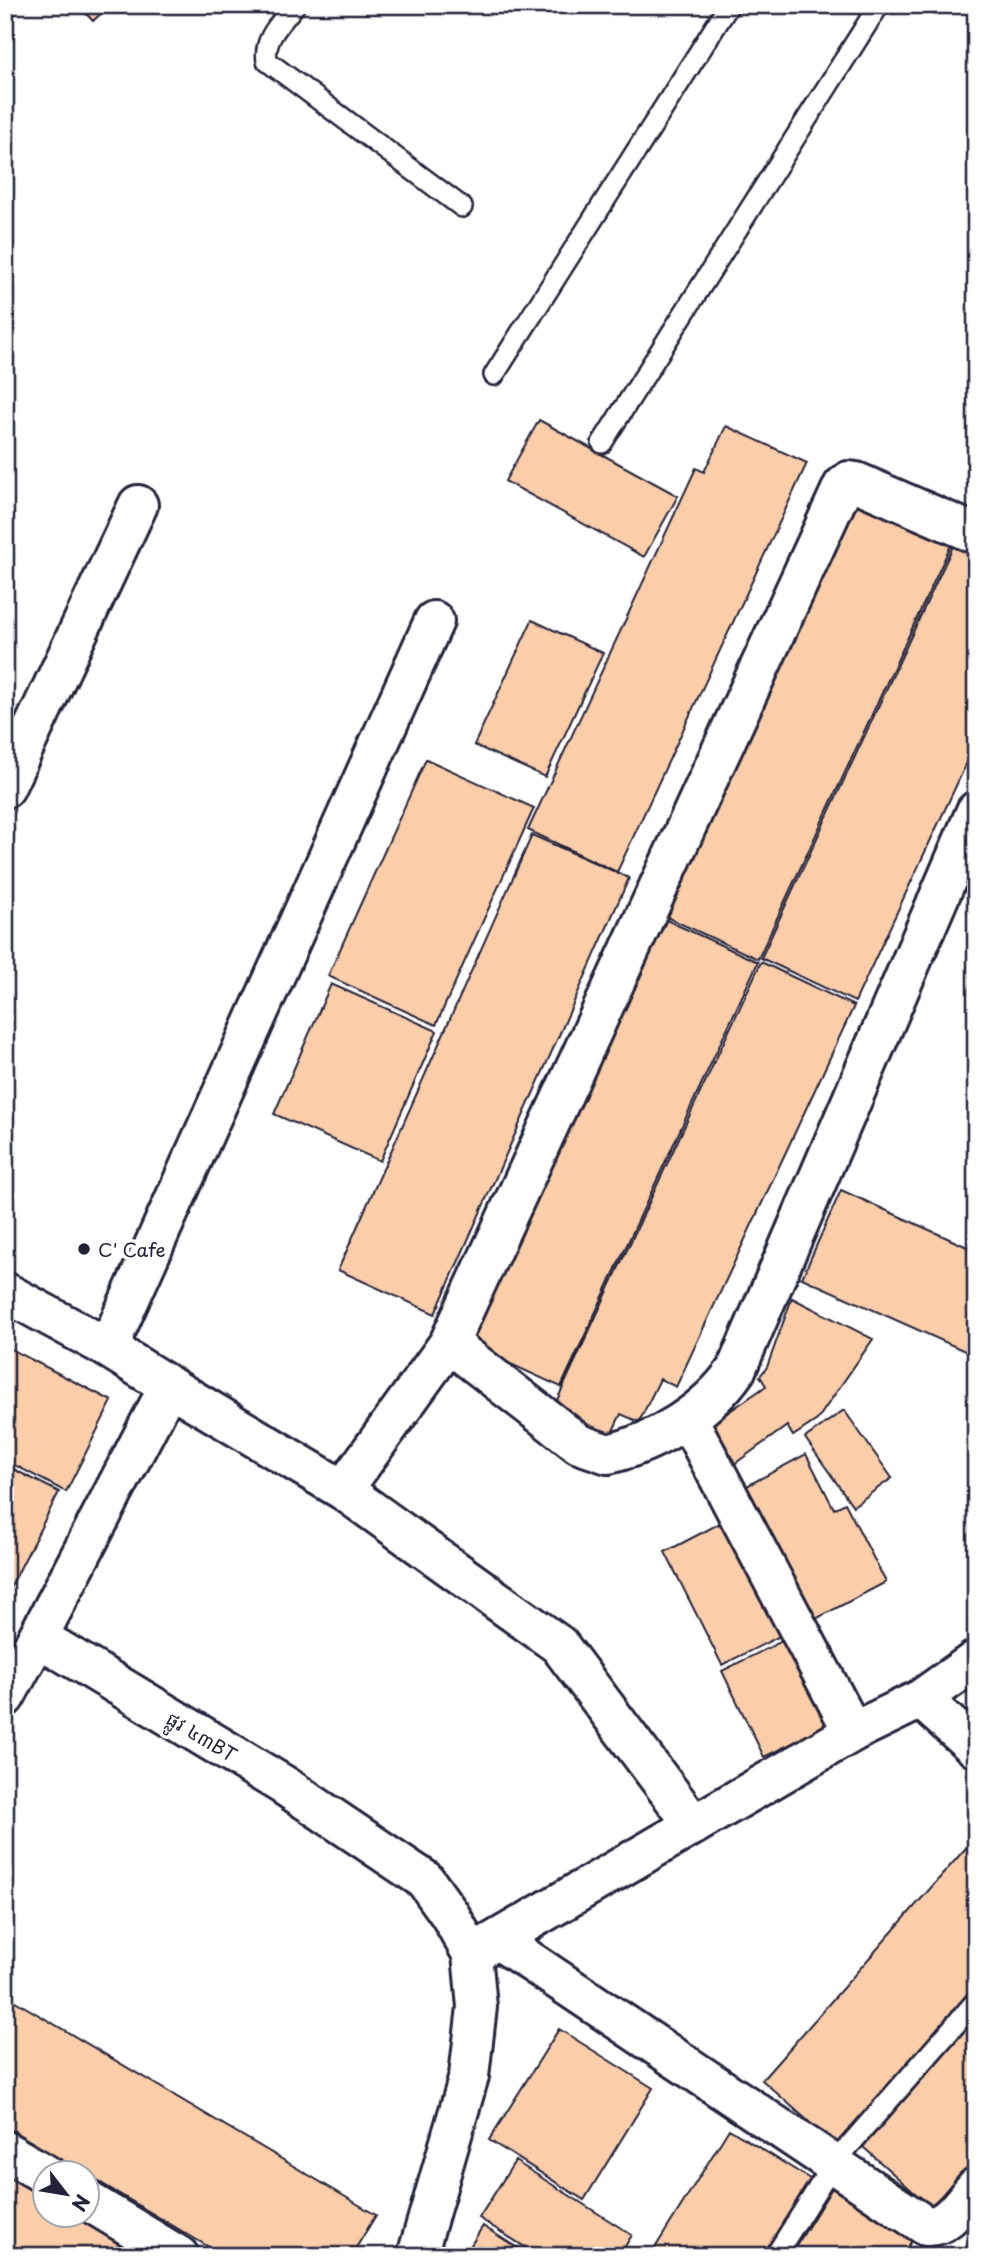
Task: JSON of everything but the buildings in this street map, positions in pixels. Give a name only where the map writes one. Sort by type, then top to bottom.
[{"type":"street","points":[[343,1490],[449,1343],[844,486],[849,481],[856,482],[976,534]]},
{"type":"street","points":[[5,788],[138,505]]},
{"type":"street","points":[[108,1348],[434,621]]},
{"type":"street","points":[[449,1343],[579,1444],[608,1454],[688,1419],[727,1384],[736,1370],[976,811]]},
{"type":"street","points":[[5,1292],[108,1348],[343,1490],[559,1644],[694,1825]]},
{"type":"street","points":[[5,1697],[169,1386]]},
{"type":"street","points":[[688,1419],[853,1732]]},
{"type":"street","name":"ផ្លូវ ៤៣BT","points":[[38,1637],[282,1784],[425,1880],[450,1915],[486,1947],[470,2076],[417,2256]]},
{"type":"street","points":[[976,1660],[921,1699],[853,1732],[486,1947],[834,2164],[926,2226],[936,2227],[944,2223],[976,2187]]},
{"type":"street","points":[[921,1699],[976,1748]]},
{"type":"street","points":[[5,2151],[32,2167]]},
{"type":"street","points":[[102,2210],[178,2256]]},
{"type":"lane","points":[[295,5],[271,35],[265,50],[267,61],[462,206]]},
{"type":"lane","points":[[494,375],[729,5]]},
{"type":"lane","points":[[602,443],[879,5]]},
{"type":"lane","points":[[775,2256],[834,2164],[976,2001]]},
{"type":"place","name":"C' Cafe","points":[[84,1249]]}]
